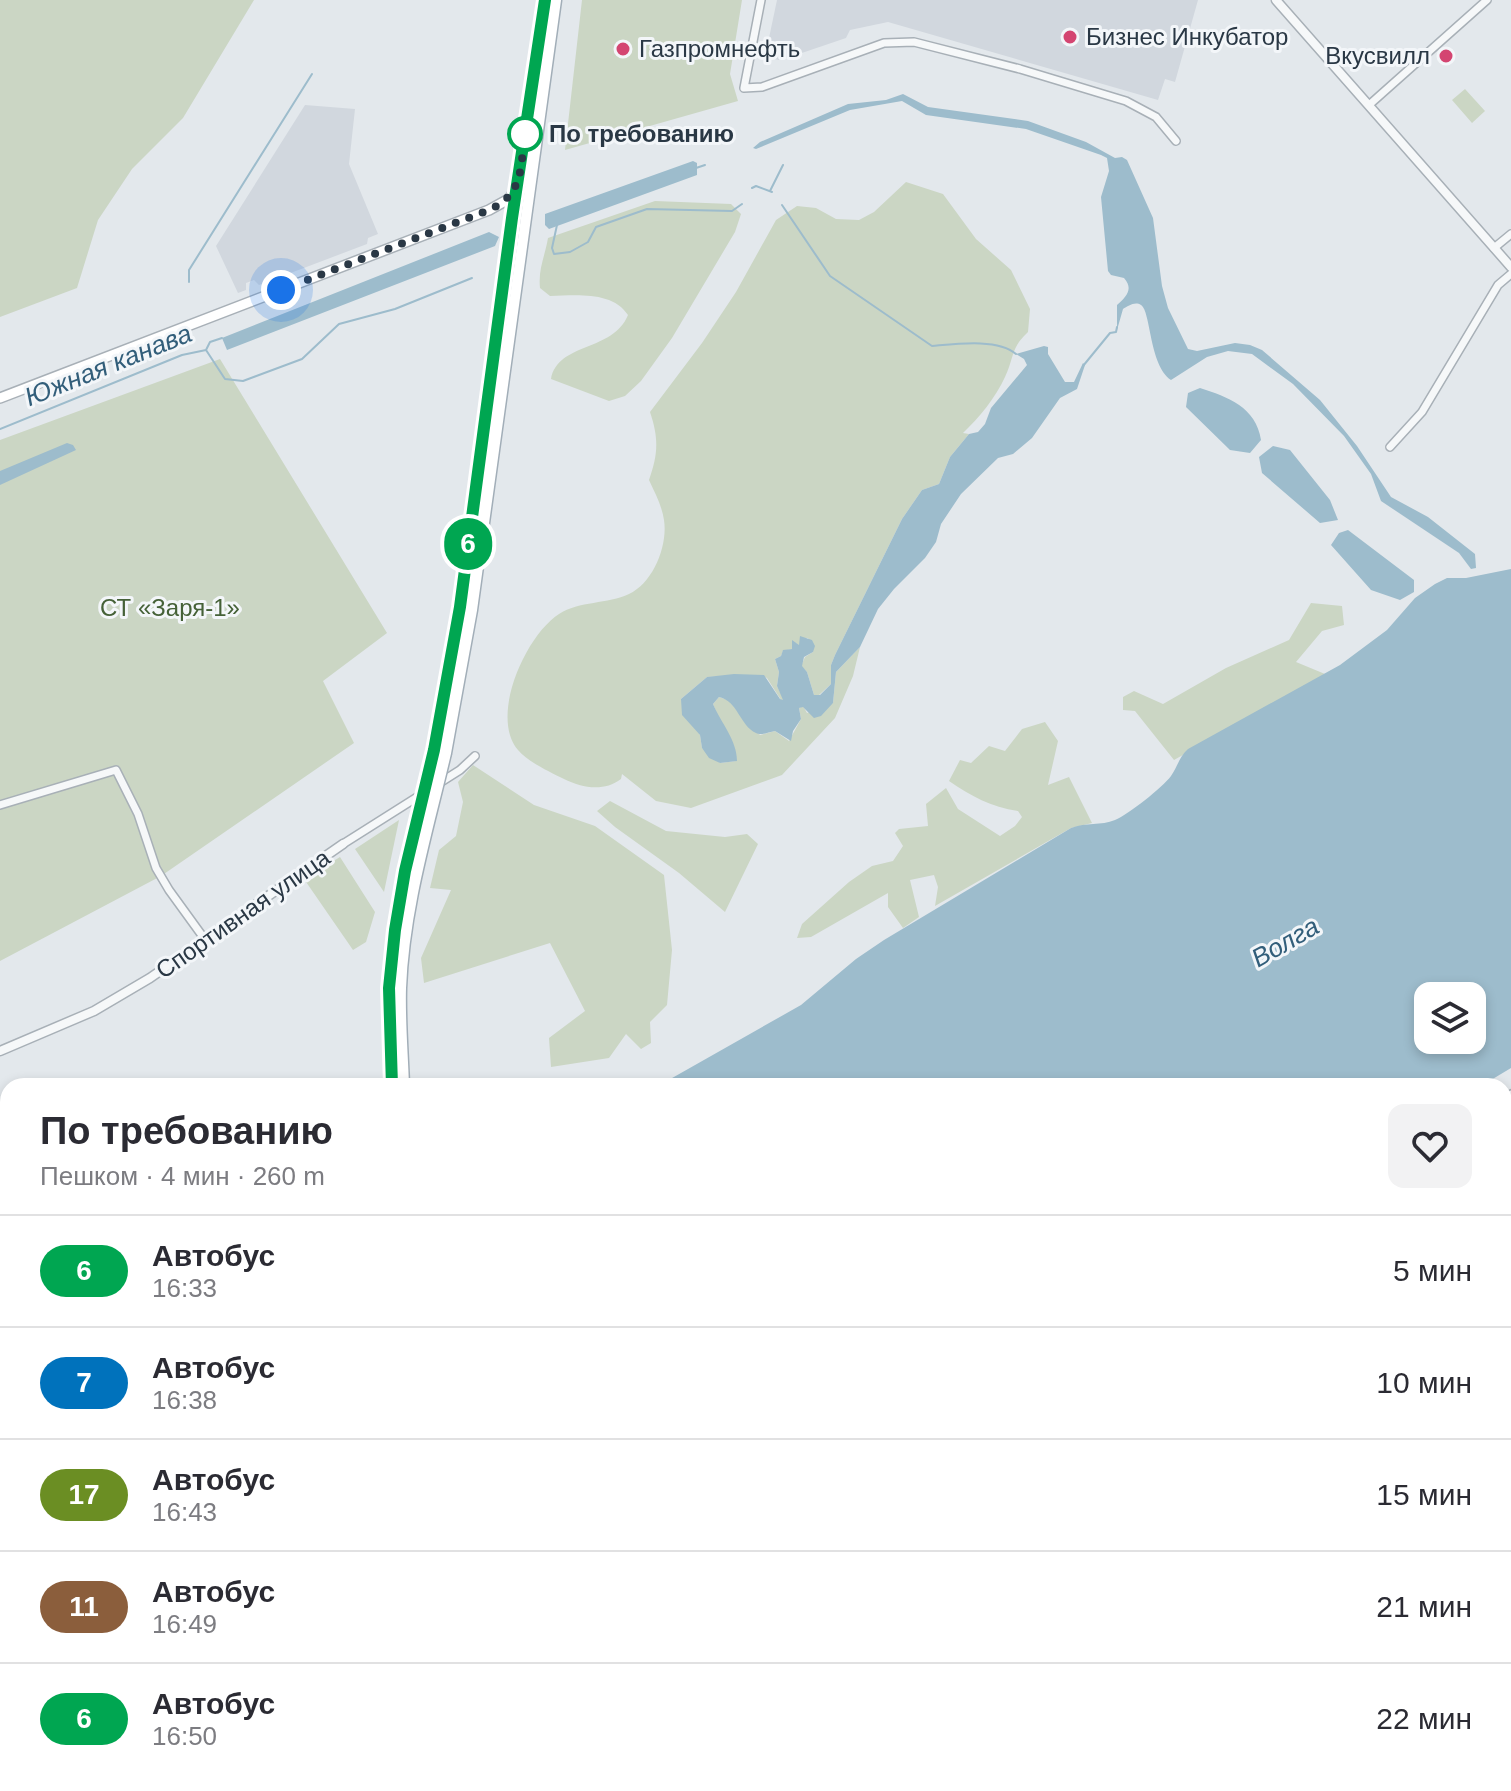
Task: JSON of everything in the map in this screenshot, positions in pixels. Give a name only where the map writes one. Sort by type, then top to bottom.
[{"type":"main road","points":[[392,1078],[389,988],[395,930],[405,871],[434,750],[460,607],[516,189],[545,0]]},
{"type":"main road","points":[[404,1078],[401,988],[407,931],[417,874],[446,753],[472,610],[556,0]]},
{"type":"main road","points":[[0,398],[493,208],[509,199],[516,189]]},
{"type":"main road","points":[[493,208],[506,211],[512,218]]},
{"type":"street","points":[[761,0],[744,88],[762,87],[884,43],[914,42],[1020,69],[1126,101],[1156,117],[1176,141]]},
{"type":"street","points":[[1276,0],[1511,267]]},
{"type":"street","points":[[1369,105],[1487,0]]},
{"type":"street","points":[[1494,248],[1511,234]]},
{"type":"street","points":[[1390,447],[1422,412],[1498,285],[1511,274]]},
{"type":"street","name":"Спортивная улица","points":[[0,1051],[94,1011],[206,941],[343,844],[460,770],[475,756]]},
{"type":"street","points":[[0,805],[116,770],[138,814],[156,868],[206,941]]},
{"type":"shaded area","points":[[777,0],[1198,0],[1175,82],[1165,79],[1158,100],[888,22],[850,30],[846,38],[779,60],[765,57]]},
{"type":"shaded area","points":[[305,105],[355,109],[349,164],[378,234],[368,238],[367,244],[259,285],[254,280],[246,283],[246,290],[238,293],[216,246]]},
{"type":"green space","points":[[0,0],[254,0],[183,118],[132,169],[98,220],[77,288],[0,317]]},
{"type":"green space","points":[[582,0],[742,0],[730,74],[738,101],[565,150]]},
{"type":"green space","points":[[1465,89],[1485,111],[1472,123],[1452,100]]},
{"type":"green space","points":[[906,182],[943,194],[976,239],[1011,270],[1030,309],[1028,332],[1015,348],[997,392],[963,433],[969,434],[950,457],[939,484],[922,490],[902,519],[835,655],[831,665],[831,684],[819,695],[814,695],[807,672],[801,666],[805,657],[813,652],[808,638],[802,638],[799,646],[796,643],[775,659],[779,672],[777,686],[784,700],[767,678],[760,675],[707,677],[681,699],[700,735],[702,748],[720,763],[736,761],[713,704],[719,697],[728,700],[760,735],[775,731],[789,741],[801,719],[799,708],[803,706],[807,713],[833,703],[836,672],[860,647],[853,676],[835,718],[782,775],[691,808],[656,801],[622,774],[621,779],[607,786],[585,786],[533,763],[518,750],[510,735],[508,717],[515,677],[524,657],[547,624],[559,614],[621,597],[638,589],[652,573],[661,552],[664,520],[649,480],[656,446],[650,412],[736,292],[776,220],[797,206],[816,208],[836,219],[859,220],[874,212]]},
{"type":"green space","points":[[655,201],[731,204],[741,214],[735,232],[672,338],[641,381],[625,396],[609,401],[551,379],[564,359],[611,335],[621,327],[628,315],[621,307],[604,298],[550,296],[540,288],[548,238]]},
{"type":"green space","name":"СТ «Заря-1»","points":[[220,359],[387,633],[323,681],[354,743],[161,876],[0,961],[0,440]]},
{"type":"green space","points":[[1311,603],[1342,606],[1344,625],[1322,631],[1296,662],[1325,674],[1305,686],[1174,760],[1135,711],[1123,710],[1123,697],[1134,691],[1163,704],[1226,668],[1289,640]]},
{"type":"green space","points":[[1045,722],[1058,741],[1048,785],[1069,777],[1092,823],[1071,828],[935,906],[938,887],[934,875],[910,880],[919,917],[903,928],[888,907],[888,893],[811,937],[797,938],[802,924],[849,882],[872,866],[893,861],[903,846],[895,833],[899,829],[928,826],[926,804],[946,788],[958,809],[1000,836],[1015,826],[1022,817],[1018,811],[982,800],[949,781],[960,760],[971,763],[989,746],[1005,751],[1022,729]]},
{"type":"green space","points":[[473,765],[534,805],[595,826],[664,875],[672,950],[667,1005],[650,1022],[651,1043],[641,1049],[626,1034],[609,1058],[551,1067],[549,1038],[585,1011],[550,943],[424,983],[421,958],[451,890],[430,888],[439,850],[456,836],[463,802],[458,782]]},
{"type":"green space","points":[[610,801],[666,831],[725,837],[747,834],[758,844],[725,912],[597,811]]},
{"type":"green space","points":[[399,820],[384,892],[355,849]]},
{"type":"green space","points":[[340,857],[375,912],[366,942],[353,950],[304,879]]},
{"type":"water","points":[[903,94],[928,107],[1028,121],[1086,142],[1115,158],[1127,160],[1153,218],[1162,286],[1168,308],[1188,349],[1197,351],[1235,343],[1262,350],[1320,400],[1357,446],[1391,497],[1428,517],[1475,554],[1476,568],[1471,569],[1459,553],[1381,501],[1371,474],[1344,436],[1293,384],[1252,354],[1228,351],[1207,357],[1171,380],[1158,363],[1141,305],[1134,304],[1123,309],[1117,330],[1117,305],[1129,289],[1124,278],[1111,275],[1108,271],[1101,197],[1109,171],[1107,158],[1026,129],[926,115],[902,101],[850,110],[753,148],[760,142],[848,104],[886,100]]},
{"type":"water","points":[[693,161],[697,163],[697,175],[549,229],[545,225],[545,214]]},
{"type":"water","points":[[489,232],[499,237],[495,246],[227,350],[222,338]]},
{"type":"water","points":[[1048,347],[1048,354],[1065,382],[1074,382],[1083,363],[1085,365],[1077,389],[1060,398],[1032,438],[1013,454],[998,458],[961,494],[941,524],[936,542],[925,558],[878,609],[860,647],[836,672],[833,703],[821,716],[814,718],[803,707],[799,708],[801,719],[791,741],[775,731],[763,734],[751,730],[731,703],[719,697],[713,704],[732,739],[737,761],[720,763],[709,758],[702,748],[700,735],[682,715],[681,699],[707,677],[734,674],[764,675],[783,700],[777,686],[779,672],[775,659],[781,656],[783,650],[792,649],[792,640],[799,645],[800,636],[812,640],[815,646],[813,652],[804,657],[802,666],[814,695],[820,695],[831,684],[831,665],[835,655],[902,519],[922,490],[939,484],[950,457],[969,434],[978,432],[985,424],[991,408],[1027,365],[1016,354]]},
{"type":"water","points":[[1200,388],[1221,395],[1247,411],[1261,440],[1250,453],[1230,450],[1186,407],[1188,393]]},
{"type":"water","points":[[67,443],[76,450],[0,485],[0,471]]},
{"type":"water","points":[[1273,446],[1290,450],[1330,500],[1338,520],[1320,523],[1262,473],[1259,457]]},
{"type":"water","points":[[1348,530],[1414,580],[1414,592],[1400,600],[1371,590],[1331,545],[1339,533]]},
{"type":"water","name":"Волга","points":[[1511,569],[1511,1068],[1494,1078],[672,1078],[801,1005],[884,940],[1071,828],[1110,822],[1128,812],[1167,781],[1188,749],[1340,665],[1387,630],[1415,598],[1447,578],[1466,578]]},
{"type":"waterway","points":[[189,282],[189,270],[312,74]]},
{"type":"waterway","name":"Южная канава","points":[[696,168],[705,165]]},
{"type":"waterway","points":[[770,191],[783,165]]},
{"type":"waterway","points":[[752,188],[756,186],[772,192]]},
{"type":"waterway","points":[[557,225],[552,248],[554,254],[570,252],[588,242],[596,227],[647,209],[732,211],[742,204]]},
{"type":"waterway","points":[[782,205],[830,276],[932,346],[988,344],[1016,354]]},
{"type":"waterway","points":[[206,350],[225,379],[243,381],[302,359],[339,324],[395,309],[472,278]]},
{"type":"waterway","points":[[1083,366],[1110,333],[1116,332],[1117,327]]},
{"type":"waterway","name":"Южная канава","points":[[0,429],[182,355],[206,350],[210,342],[222,338]]},
{"type":"bus line","name":"6","points":[[392,1078],[389,988],[395,930],[405,871],[434,750],[460,607],[512,218],[545,0]]},
{"type":"place","name":"Бизнес Инкубатор","points":[[1070,37]]},
{"type":"place","name":"Газпромнефть","points":[[623,49]]},
{"type":"place","name":"Вкусвилл","points":[[1446,56]]},
{"type":"place","name":"По требованию","points":[[525,134]]},
{"type":"route","points":[[281,290],[500,205],[516,189],[525,134]]}]
